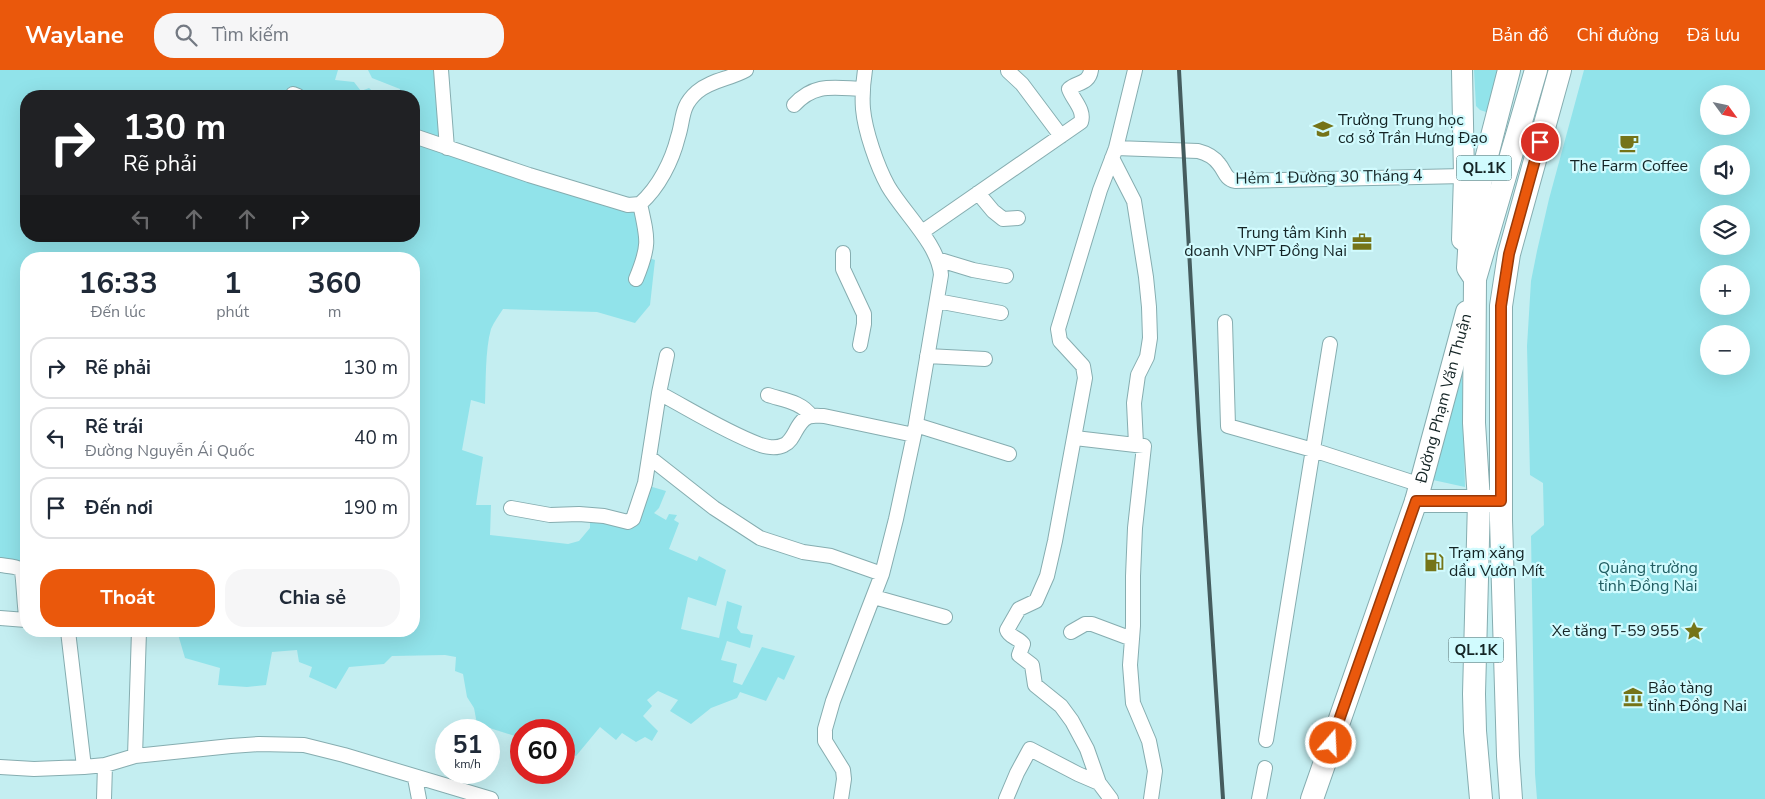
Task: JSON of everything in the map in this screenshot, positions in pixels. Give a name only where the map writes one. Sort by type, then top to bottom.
[{"type":"main road","points":[[1462,70],[1473,175]]},
{"type":"main road","name":"QL.1K","points":[[1509,70],[1473,175],[1470,235],[1474,423],[1490,501],[1511,799]]},
{"type":"main road","name":"QL.1K","points":[[1472,274],[1536,70]]},
{"type":"main road","name":"QL.1K","points":[[1481,799],[1474,694],[1490,501],[1504,280],[1509,254],[1560,70]]},
{"type":"main road","name":"Đường Phạm Văn Thuận","points":[[1312,799],[1418,493],[1472,274]]},
{"type":"main road","points":[[1418,493],[1490,501]]},
{"type":"street","points":[[441,70],[448,148]]},
{"type":"street","points":[[420,138],[529,175],[628,205],[640,204],[655,188],[669,161],[679,136],[683,110],[687,103],[703,88],[746,70]]},
{"type":"street","points":[[841,799],[844,778],[843,770],[824,741],[825,729],[833,701],[882,574],[915,430],[941,275],[937,259],[922,232],[884,176],[868,131],[863,110],[865,70]]},
{"type":"street","points":[[922,232],[1081,122],[1083,117],[1081,110],[1069,90],[1070,87],[1084,82],[1091,70]]},
{"type":"street","points":[[1110,799],[1099,783],[1087,749],[1072,721],[1061,706],[1038,688],[1034,680],[1032,665],[1020,657],[1018,653],[1024,644],[1007,631],[1019,609],[1036,601],[1047,576],[1055,542],[1085,385],[1085,372],[1081,363],[1060,341],[1058,329],[1100,190],[1114,153],[1135,70]]},
{"type":"street","points":[[1008,71],[1022,84],[1061,136]]},
{"type":"street","points":[[794,105],[805,94],[823,88],[863,89]]},
{"type":"street","name":"Hẻm 1 Đường 30 Tháng 4","points":[[1114,153],[1198,151],[1218,162],[1226,177],[1235,181],[1473,175]]},
{"type":"street","points":[[1114,153],[1134,201],[1149,307],[1150,338],[1147,357],[1138,375],[1134,403],[1136,444]]},
{"type":"street","points":[[978,192],[993,211],[1004,219],[1018,218]]},
{"type":"street","points":[[636,279],[643,263],[648,243],[640,204]]},
{"type":"street","points":[[843,252],[843,269],[864,314],[860,345]]},
{"type":"street","points":[[937,259],[973,270],[1006,276]]},
{"type":"street","points":[[937,301],[1001,313]]},
{"type":"street","points":[[1225,322],[1228,426],[1313,450],[1418,493]]},
{"type":"street","points":[[1266,740],[1330,344]]},
{"type":"street","points":[[512,508],[550,515],[579,514],[604,516],[628,522],[633,519],[645,483],[667,355]]},
{"type":"street","points":[[927,356],[985,359]]},
{"type":"street","points":[[659,393],[758,445],[768,447],[786,444],[801,423],[811,416],[824,416],[915,430],[1009,454]]},
{"type":"street","points":[[768,396],[800,406],[808,411],[811,416]]},
{"type":"street","points":[[1075,438],[1144,446],[1135,528],[1130,665],[1132,703],[1151,748],[1155,771],[1151,799]]},
{"type":"street","points":[[649,457],[714,508],[760,538],[803,552],[831,556],[882,574]]},
{"type":"street","points":[[0,565],[20,570]]},
{"type":"street","points":[[874,597],[944,617]]},
{"type":"street","points":[[0,618],[20,620]]},
{"type":"street","points":[[1071,632],[1085,624],[1092,624],[1132,639]]},
{"type":"street","points":[[69,637],[84,766]]},
{"type":"street","points":[[135,756],[139,637]]},
{"type":"street","points":[[0,767],[34,769],[104,765],[135,756],[259,744],[304,745],[491,799]]},
{"type":"street","points":[[1006,799],[1030,749],[1099,783]]},
{"type":"street","points":[[104,765],[104,799]]},
{"type":"street","points":[[1259,799],[1265,768]]},
{"type":"street","points":[[415,778],[419,799]]},
{"type":"green space","points":[[0,70],[338,70],[335,80],[354,82],[360,90],[20,90],[20,242],[420,242],[420,90],[400,90],[372,78],[368,70],[433,70],[443,151],[637,210],[642,233],[641,255],[655,260],[650,305],[635,323],[597,312],[503,309],[491,329],[486,366],[485,404],[471,400],[462,450],[483,457],[476,505],[491,505],[490,535],[568,544],[579,541],[590,528],[590,520],[629,527],[649,486],[666,491],[659,508],[654,513],[666,520],[669,514],[677,515],[674,520],[679,523],[669,549],[697,561],[699,556],[726,570],[716,606],[688,597],[681,629],[719,638],[727,601],[742,606],[737,628],[741,633],[753,635],[750,648],[727,641],[721,660],[737,664],[733,682],[742,685],[762,647],[795,656],[784,680],[778,677],[766,701],[740,692],[737,698],[711,708],[691,724],[670,711],[678,700],[658,691],[647,700],[652,706],[643,716],[658,731],[652,741],[645,737],[636,742],[622,733],[616,740],[600,727],[576,756],[575,719],[510,719],[510,734],[500,731],[500,719],[476,719],[474,708],[467,697],[463,674],[455,671],[456,657],[445,655],[392,656],[384,664],[349,667],[336,689],[309,677],[312,667],[299,662],[297,650],[272,652],[266,685],[247,687],[218,685],[220,668],[185,658],[179,637],[420,637],[420,252],[20,252],[20,563],[0,560]]},
{"type":"green space","points":[[1474,70],[1502,70],[1489,111],[1486,112],[1476,106]]},
{"type":"green space","name":"Quảng trường tỉnh Đồng Nai","points":[[1584,70],[1765,70],[1765,799],[1537,799],[1531,536],[1544,525],[1543,483],[1530,475],[1527,346],[1531,281]]},
{"type":"green space","points":[[1462,372],[1465,487],[1433,480]]},
{"type":"railway","points":[[1179,70],[1199,429],[1223,799]]},
{"type":"place","name":"Trường Trung học cơ sở Trần Hưng Đạo","points":[[1323,129]]},
{"type":"place","name":"The Farm Coffee","points":[[1629,143]]},
{"type":"place","name":"Trung tâm Kinh doanh VNPT Đồng Nai","points":[[1362,242]]},
{"type":"place","name":"Trạm xăng dầu Vườn Mít","points":[[1434,562]]},
{"type":"place","name":"Xe tăng T-59 955","points":[[1694,631]]},
{"type":"place","name":"Bảo tàng tỉnh Đồng Nai","points":[[1633,697]]},
{"type":"route","points":[[1331,743],[1416,501],[1501,501],[1501,306],[1509,254],[1540,142]]}]
